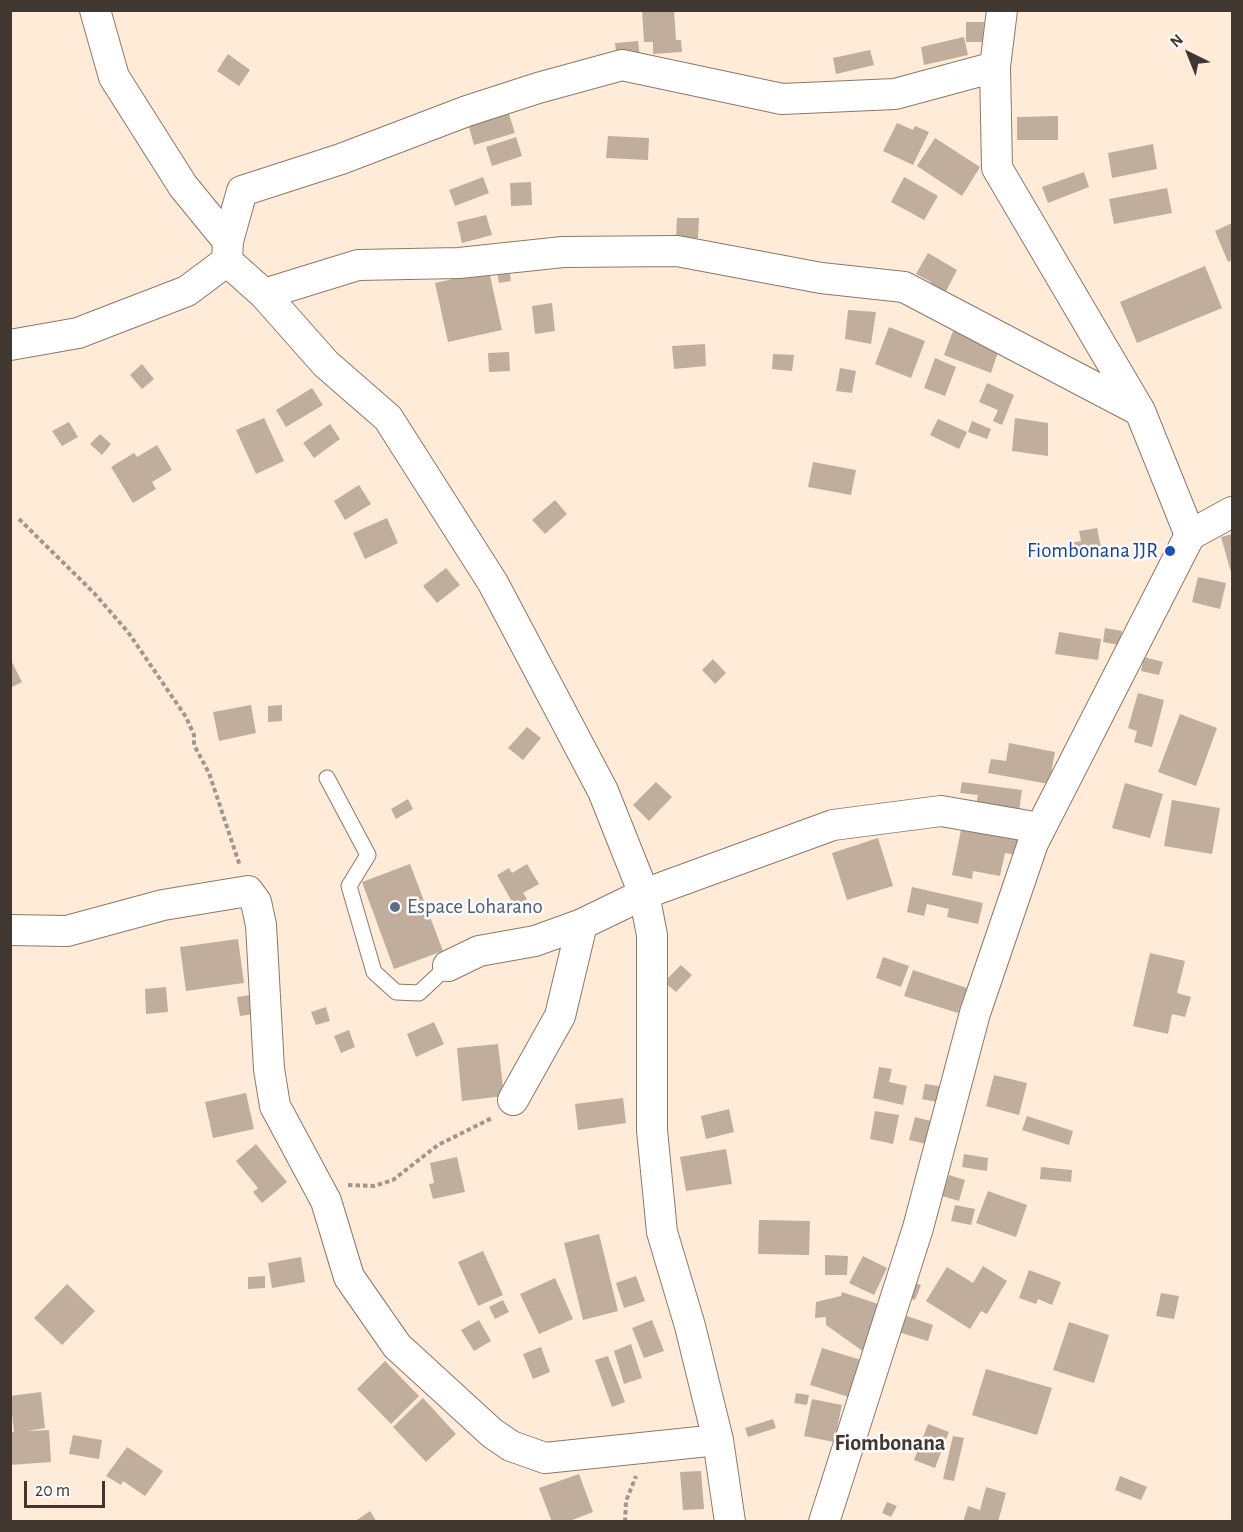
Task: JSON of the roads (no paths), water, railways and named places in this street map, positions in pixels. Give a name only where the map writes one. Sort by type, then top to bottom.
[{"type":"street","points":[[95,10],[114,77],[227,251],[326,364],[388,418],[494,583],[603,791],[644,894],[651,935],[652,1130],[662,1232],[690,1326],[718,1440],[730,1521]]},
{"type":"street","points":[[1002,10],[995,67],[997,168],[1140,411],[1190,535]]},
{"type":"street","points":[[10,345],[78,333],[187,291],[227,251],[242,191],[340,159],[467,111],[622,65],[783,99],[894,94],[995,67]]},
{"type":"street","points":[[264,294],[358,265],[459,263],[562,252],[677,251],[821,278],[904,287],[1140,411]]},
{"type":"street","points":[[824,1521],[918,1228],[975,1013],[1040,828],[1190,535],[1233,512]]},
{"type":"street","points":[[448,966],[479,951],[536,941],[582,924],[644,894],[833,825],[941,811],[1040,828]]},
{"type":"street","points":[[10,930],[67,932],[163,905],[248,891],[256,902],[261,925],[269,1069],[275,1106],[326,1201],[350,1277],[397,1346],[492,1433],[512,1446],[545,1458],[718,1440]]},
{"type":"street","points":[[513,1100],[560,1016],[582,924]]},
{"type":"lane","points":[[327,778],[368,855],[350,886],[374,972],[396,992],[419,993],[448,966]]},
{"type":"place","name":"Fiombonana JJR","points":[[1170,551]]},
{"type":"place","name":"Espace Loharano","points":[[395,907]]},
{"type":"district","name":"Fiombonana","points":[[890,1443]]}]
